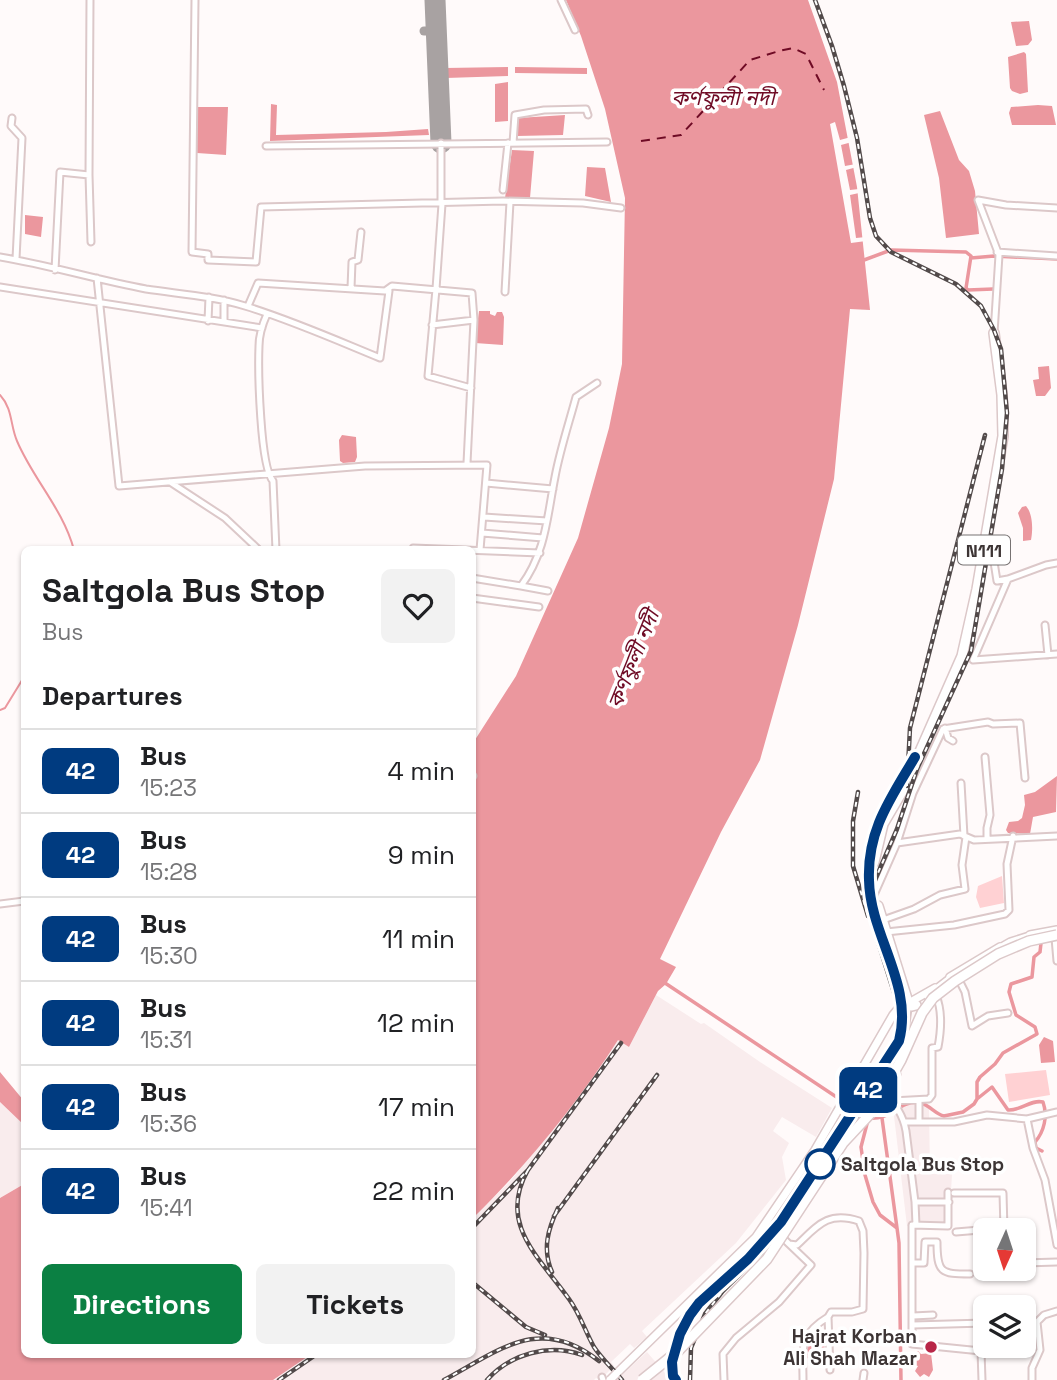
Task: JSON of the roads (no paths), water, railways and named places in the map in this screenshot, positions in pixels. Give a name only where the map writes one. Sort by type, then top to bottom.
[{"type":"highway","name":"N111","points":[[676,1380],[672,1366],[681,1331],[699,1303],[748,1259],[781,1222],[899,1041],[904,1016],[902,999],[872,905],[868,876],[878,822],[915,757],[962,656],[987,535],[1003,436],[1000,375],[994,333]]},
{"type":"highway","points":[[911,1006],[872,883],[878,835],[902,790],[915,757]]},
{"type":"highway","points":[[634,1380],[663,1360],[760,1261],[831,1154],[866,1111],[897,1060],[920,1009],[932,996],[953,978],[1011,943],[1057,934]]},
{"type":"highway","points":[[642,1380],[678,1351],[767,1259],[843,1143],[871,1112],[901,1060],[922,1013],[933,998],[998,954],[1029,941],[1057,934]]},
{"type":"main road","points":[[911,1006],[1010,941],[1057,934]]},
{"type":"main road","points":[[606,1379],[617,1373],[653,1339],[755,1237],[790,1189],[893,1014],[932,996],[1014,949],[1057,934]]},
{"type":"street","points":[[90,0],[91,242]]},
{"type":"street","points":[[195,0],[192,48],[192,252],[208,254],[208,260],[256,262],[261,206],[510,202],[583,203],[621,208]]},
{"type":"street","points":[[561,0],[575,30]]},
{"type":"street","points":[[503,190],[515,115],[586,109],[588,115]]},
{"type":"street","points":[[12,118],[11,126],[22,138],[16,259]]},
{"type":"street","points":[[266,146],[607,142]]},
{"type":"street","points":[[441,143],[441,202],[428,376],[471,388]]},
{"type":"street","points":[[55,270],[60,172],[89,175]]},
{"type":"street","points":[[994,333],[998,255],[978,200],[1006,205],[1057,208]]},
{"type":"street","points":[[505,292],[510,202]]},
{"type":"street","points":[[351,288],[352,262],[358,261],[361,232]]},
{"type":"street","points":[[998,255],[1057,256]]},
{"type":"street","points":[[0,257],[181,295],[209,297],[248,306],[380,358],[389,291],[258,283],[248,306]]},
{"type":"street","points":[[97,278],[119,486],[365,466],[487,464],[480,550]]},
{"type":"street","points":[[385,291],[392,286],[472,293],[474,320],[467,463]]},
{"type":"street","points":[[0,287],[262,328]]},
{"type":"street","points":[[208,321],[209,297]]},
{"type":"street","points":[[224,300],[224,322]]},
{"type":"street","points":[[267,314],[259,343],[264,452],[268,475],[273,481],[276,546]]},
{"type":"street","points":[[432,325],[474,320]]},
{"type":"street","points":[[521,586],[540,553],[576,397],[597,383]]},
{"type":"street","points":[[170,482],[225,518],[255,546]]},
{"type":"street","points":[[486,483],[553,489]]},
{"type":"street","points":[[484,517],[547,521]]},
{"type":"street","points":[[482,533],[543,538]]},
{"type":"street","points":[[987,535],[991,543],[997,581],[1057,563]]},
{"type":"street","points":[[476,550],[540,553]]},
{"type":"street","points":[[476,579],[548,591]]},
{"type":"street","points":[[1008,579],[973,660],[1057,654]]},
{"type":"street","points":[[476,599],[539,607]]},
{"type":"street","points":[[1045,625],[1048,655]]},
{"type":"street","points":[[930,725],[944,728],[988,722],[1020,723],[1025,778]]},
{"type":"street","points":[[944,728],[948,738],[953,741]]},
{"type":"street","points":[[874,895],[897,843],[914,793],[944,728]]},
{"type":"street","points":[[985,757],[990,815],[987,839]]},
{"type":"street","points":[[883,920],[914,909],[940,895],[965,889],[961,783]]},
{"type":"street","points":[[897,843],[960,834],[974,840],[1013,836],[1057,836]]},
{"type":"street","points":[[887,932],[954,925],[1005,914],[1009,909],[1007,864],[1013,836]]},
{"type":"street","points":[[0,904],[21,901]]},
{"type":"street","points":[[1057,934],[1057,961]]},
{"type":"street","points":[[959,980],[965,992],[972,1026],[988,1016],[1008,1013]]},
{"type":"street","points":[[895,1107],[929,1099],[932,1095],[932,1048],[938,1047],[942,1033],[939,1007],[932,996]]},
{"type":"street","points":[[911,1006],[895,1107],[905,1122],[916,1225]]},
{"type":"street","points":[[919,1101],[919,1122]]},
{"type":"street","points":[[905,1122],[954,1122],[987,1115],[1027,1119],[1057,1112]]},
{"type":"street","points":[[1027,1119],[1056,1226],[1057,1245]]},
{"type":"street","points":[[973,1350],[912,1344],[912,1225],[948,1226],[948,1202],[951,1192],[1003,1193],[1004,1218]]},
{"type":"street","points":[[1049,1200],[1057,1201]]},
{"type":"street","points":[[915,1202],[948,1202]]},
{"type":"street","points":[[789,1244],[797,1245],[822,1221],[836,1217],[859,1222],[863,1231],[863,1309],[831,1312],[828,1317],[812,1326],[804,1341],[803,1380]]},
{"type":"street","points":[[724,1380],[723,1354],[736,1338],[779,1302],[811,1265],[764,1223]]},
{"type":"street","points":[[956,1232],[973,1231]]},
{"type":"street","points":[[912,1263],[924,1263],[925,1241],[937,1242],[938,1263],[942,1271],[970,1274]]},
{"type":"street","points":[[1036,1263],[1057,1262]]},
{"type":"street","points":[[1032,1380],[1032,1368],[1040,1350],[1037,1322],[1044,1315],[1057,1311]]},
{"type":"street","points":[[914,1316],[933,1315]]},
{"type":"street","points":[[828,1317],[830,1370]]},
{"type":"street","points":[[913,1325],[973,1323]]},
{"type":"street","points":[[981,1358],[982,1380]]},
{"type":"water","name":"কর্ণফুলী নদী","points":[[566,0],[808,0],[837,82],[857,187],[870,310],[850,309],[834,479],[798,625],[760,760],[721,832],[660,959],[676,967],[666,984],[658,991],[629,1047],[618,1040],[550,1133],[476,1215],[476,738],[516,676],[578,538],[609,428],[622,364],[625,198],[605,109]]},
{"type":"water","points":[[1029,21],[1032,40],[1028,45],[1016,46],[1011,22]]},
{"type":"water","points":[[1024,52],[1028,92],[1020,94],[1010,88],[1008,57]]},
{"type":"water","points":[[508,67],[508,76],[446,78],[445,68]]},
{"type":"water","points":[[515,67],[587,68],[587,74],[515,73]]},
{"type":"water","points":[[508,82],[508,121],[495,122],[495,84]]},
{"type":"water","points":[[271,104],[277,105],[276,135],[428,129],[429,135],[270,141]]},
{"type":"water","points":[[1052,106],[1056,125],[1012,125],[1009,113],[1011,107]]},
{"type":"water","points":[[196,107],[228,107],[226,155],[197,153]]},
{"type":"water","points":[[940,111],[959,160],[969,171],[975,191],[979,234],[946,238],[939,178],[924,115]]},
{"type":"water","points":[[565,115],[563,135],[517,136],[518,118]]},
{"type":"water","points":[[512,150],[534,151],[530,198],[505,198]]},
{"type":"water","points":[[587,167],[605,168],[611,202],[585,196]]},
{"type":"water","points":[[25,215],[43,217],[41,237],[25,234]]},
{"type":"water","points":[[479,311],[490,311],[490,314],[495,316],[497,312],[502,312],[503,345],[475,343]]},
{"type":"water","points":[[1049,366],[1051,388],[1045,396],[1036,396],[1033,380],[1039,379],[1038,367]]},
{"type":"water","points":[[342,435],[356,437],[355,462],[340,461],[339,440]]},
{"type":"water","points":[[1026,506],[1031,518],[1032,532],[1031,540],[1023,541],[1023,528],[1018,513]]},
{"type":"water","points":[[1057,776],[1056,812],[1033,817],[1030,834],[1008,833],[1006,830],[1009,822],[1022,818],[1024,795],[1035,792]]},
{"type":"water","points":[[1044,1037],[1053,1041],[1055,1062],[1041,1063],[1039,1045]]},
{"type":"water","points":[[0,1072],[21,1097],[21,1122],[0,1102]]},
{"type":"water","points":[[21,1186],[21,1358],[306,1358],[273,1380],[0,1380],[0,1198]]},
{"type":"water","points":[[819,1333],[825,1339],[824,1359],[808,1364],[806,1348],[811,1337]]},
{"type":"water","points":[[918,1351],[921,1354],[931,1353],[933,1370],[929,1377],[924,1374],[920,1377],[915,1371],[918,1366],[915,1365],[914,1356]]},
{"type":"waterway","points":[[864,260],[891,250],[966,252],[971,256],[966,288],[993,289]]},
{"type":"waterway","points":[[971,258],[994,256],[1057,259]]},
{"type":"waterway","points":[[0,395],[7,406],[24,455],[63,521],[73,546]]},
{"type":"waterway","points":[[0,710],[5,708],[21,682]]},
{"type":"waterway","points":[[665,983],[868,1118],[883,1116],[913,1103],[924,1104],[944,1116],[963,1112],[974,1104],[980,1077],[1003,1053],[1037,1034],[1035,1027],[1016,1015],[1009,992],[1011,984],[1032,977],[1034,957],[1040,952],[1041,943]]},
{"type":"waterway","points":[[977,1099],[992,1087],[1008,1110],[1043,1102],[1044,1124],[1035,1142],[1036,1148],[1042,1151]]},
{"type":"waterway","points":[[882,1118],[897,1228]]},
{"type":"waterway","points":[[868,1120],[861,1147],[865,1175],[873,1202],[880,1215],[897,1228],[899,1243],[901,1380]]},
{"type":"railway","points":[[690,1380],[691,1348],[705,1314],[722,1292],[800,1210],[900,1043],[897,1002],[873,926],[872,887],[897,829],[917,769],[971,651],[1002,469],[1007,413],[1001,349],[994,330],[981,306],[956,284],[891,252],[876,236],[870,218],[857,138],[844,86],[815,0]]},
{"type":"railway","points":[[907,786],[910,728],[985,435]]},
{"type":"railway","points":[[858,792],[853,821],[853,866],[868,916]]},
{"type":"railway","points":[[476,1224],[528,1170],[621,1043]]},
{"type":"railway","points":[[554,1216],[657,1075]]},
{"type":"railway","points":[[528,1170],[520,1189],[517,1207],[526,1239],[573,1305],[600,1356],[622,1380]]},
{"type":"railway","points":[[552,1272],[547,1247],[551,1224],[558,1208]]},
{"type":"railway","points":[[476,1285],[526,1327],[545,1335]]},
{"type":"railway","points":[[444,1380],[502,1348],[539,1338],[558,1340],[578,1347],[599,1361]]},
{"type":"railway","points":[[487,1380],[507,1363],[531,1353],[556,1350],[582,1355]]},
{"type":"railway","points":[[279,1380],[311,1358]]},
{"type":"place","name":"Saltgola Bus Stop","points":[[820,1164]]},
{"type":"place","name":"Hajrat Korban Ali Shah Mazar","points":[[931,1347]]}]
